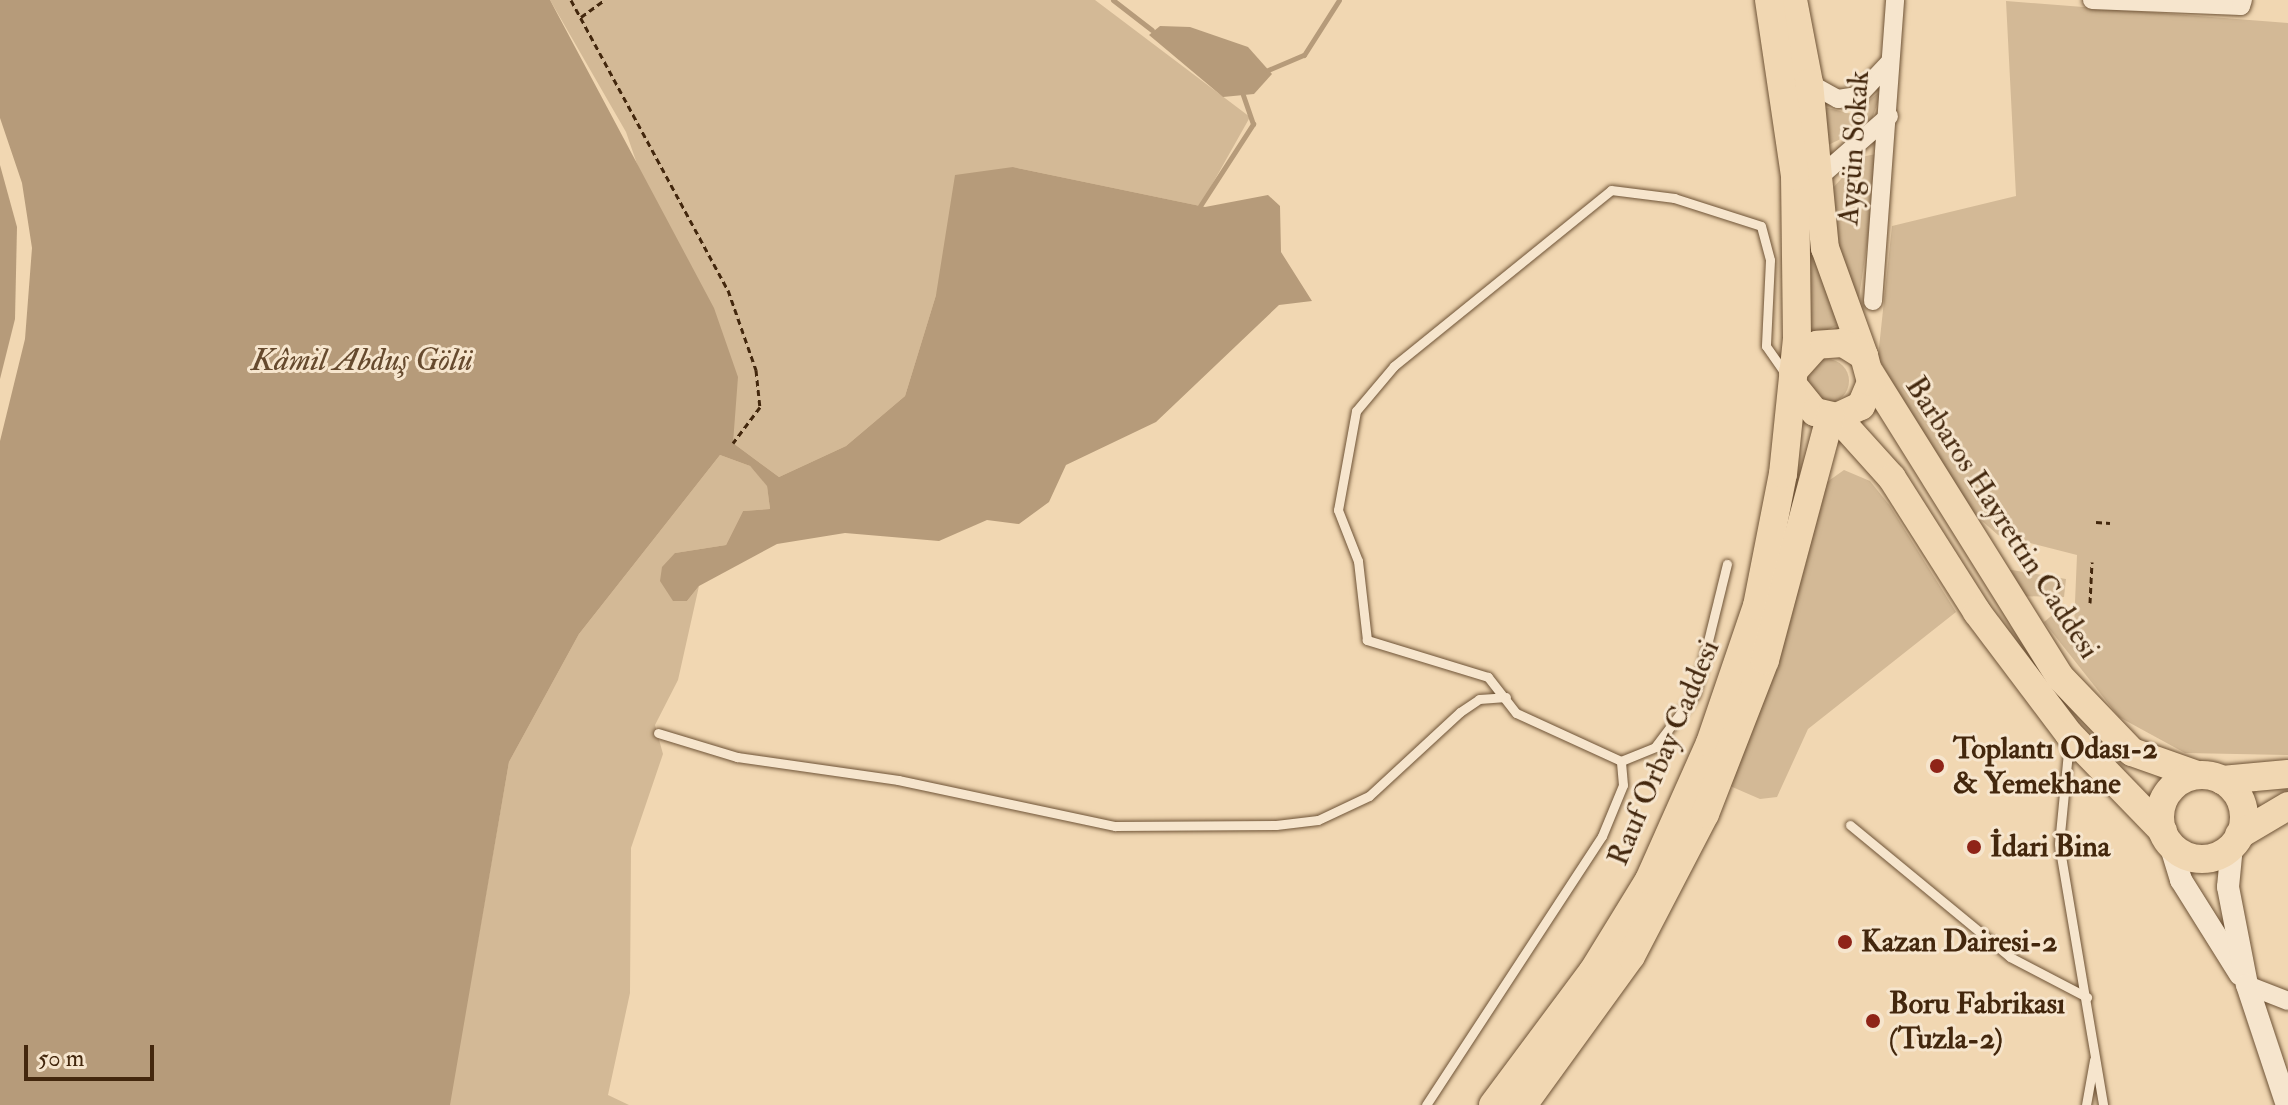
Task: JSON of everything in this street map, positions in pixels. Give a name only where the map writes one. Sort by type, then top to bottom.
[{"type":"main road","name":"Rauf Orbay Caddesi","points":[[1493,1105],[1593,971],[1681,813],[1757,606],[1793,379],[1795,176],[1769,0]]},
{"type":"main road","points":[[1793,0],[1809,83],[1816,180],[1831,271],[1867,364],[1861,406],[1834,417]]},
{"type":"main road","points":[[1867,364],[1830,342],[1807,352],[1793,379],[1805,405],[1834,417],[1886,471],[1977,612],[2069,734],[2166,838],[2208,858],[2288,806]]},
{"type":"main road","name":"Barbaros Hayrettin Caddesi","points":[[1867,364],[2060,677],[2132,752],[2209,777]]},
{"type":"main road","name":"Rauf Orbay Caddesi","points":[[1523,1105],[1631,956],[1685,860],[1765,660],[1814,470],[1834,417]]},
{"type":"main road","points":[[1814,470],[1850,454],[1886,471]]},
{"type":"main road","points":[[2166,838],[2166,795],[2209,777],[2288,774]]},
{"type":"main road","points":[[2209,777],[2239,798],[2236,841]]},
{"type":"street","name":"Aygün Sokak","points":[[1873,301],[1890,115],[1888,64],[1895,0]]},
{"type":"street","points":[[2092,0],[2242,3]]},
{"type":"street","points":[[1809,83],[1838,99],[1858,96],[1888,64]]},
{"type":"street","points":[[1816,180],[1877,134],[1890,115]]},
{"type":"street","points":[[2166,838],[2181,880],[2247,985],[2288,1001]]},
{"type":"street","points":[[2236,841],[2228,887],[2247,985],[2287,1105]]},
{"type":"lane","points":[[1727,564],[1695,694],[1655,747],[1621,761],[1516,713],[1488,677],[1367,640],[1340,490],[1356,411],[1394,366],[1611,190],[1674,198],[1761,226],[1770,260],[1766,346],[1793,379]]},
{"type":"lane","points":[[658,733],[737,757],[898,780],[1115,826],[1276,825],[1318,820],[1369,796],[1460,712],[1479,699],[1506,697]]},
{"type":"lane","points":[[2069,734],[2059,844],[2096,1048],[2103,1105]]},
{"type":"lane","points":[[1426,1105],[1602,836],[1623,785],[1621,761]]},
{"type":"lane","points":[[1850,825],[2010,957],[2087,997]]},
{"type":"lane","points":[[2086,1105],[2096,1048]]},
{"type":"path","points":[[571,0],[728,290],[756,370],[760,407],[733,443]]},
{"type":"path","points":[[581,17],[604,0]]},
{"type":"path","points":[[2096,522],[2110,523]]},
{"type":"path","points":[[2090,603],[2092,562]]},
{"type":"shaded area","points":[[550,0],[1095,0],[1250,117],[1200,206],[1013,167],[936,295],[905,396],[846,446],[779,477],[733,443],[626,132]]},
{"type":"shaded area","points":[[1783,0],[1816,259],[1838,325],[1807,339]]},
{"type":"shaded area","points":[[2006,1],[2288,23],[2288,755],[2185,753],[2119,717],[2044,622],[2056,612],[2074,626],[2077,555],[1998,535],[1955,497],[1878,357],[1892,226],[2016,196]]},
{"type":"shaded area","points":[[1882,90],[1870,125],[1826,146],[1824,107],[1852,114]]},
{"type":"shaded area","points":[[1876,154],[1856,317],[1839,269],[1831,190],[1861,157]]},
{"type":"shaded area","points":[[1827,359],[1843,365],[1849,381],[1843,397],[1827,403],[1811,397],[1805,381],[1811,365]]},
{"type":"shaded area","points":[[720,455],[750,466],[767,485],[770,509],[743,511],[726,545],[675,553],[687,601],[699,586],[678,680],[655,725],[663,754],[631,848],[630,993],[608,1095],[629,1105],[449,1105],[509,762],[579,634]]},
{"type":"shaded area","points":[[1844,470],[1870,481],[1890,506],[1956,612],[1808,729],[1777,797],[1760,799],[1730,786],[1791,618],[1820,487]]},
{"type":"shaded area","points":[[2006,569],[2066,579],[2064,597],[2014,596]]},
{"type":"water","name":"Kâmil Abduş Gölü","points":[[0,0],[550,0],[714,308],[738,377],[733,443],[779,477],[846,446],[905,396],[936,295],[955,175],[1013,167],[1205,207],[1268,195],[1280,206],[1281,252],[1312,301],[1279,305],[1156,422],[1066,465],[1049,502],[1019,524],[987,520],[939,541],[845,533],[777,544],[699,586],[687,601],[673,601],[660,581],[662,567],[675,553],[726,545],[743,511],[770,509],[767,486],[750,466],[720,455],[579,634],[509,762],[450,1105],[0,1105],[0,441],[25,339],[32,248],[22,183],[0,118]]},
{"type":"water","points":[[1160,26],[1190,27],[1248,47],[1272,74],[1254,94],[1223,97],[1149,35]]},
{"type":"water","points":[[0,165],[17,227],[15,319],[0,379]]},
{"type":"waterway","points":[[1113,0],[1152,30]]},
{"type":"waterway","points":[[1268,70],[1304,55],[1339,0]]},
{"type":"waterway","points":[[1200,206],[1253,124],[1243,95]]},
{"type":"place","name":"Toplantı Odası-2 & Yemekhane","points":[[1937,766]]},
{"type":"place","name":"İdari Bina","points":[[1974,847]]},
{"type":"place","name":"Kazan Dairesi-2","points":[[1845,942]]},
{"type":"place","name":"Boru Fabrikası (Tuzla-2)","points":[[1873,1021]]}]
